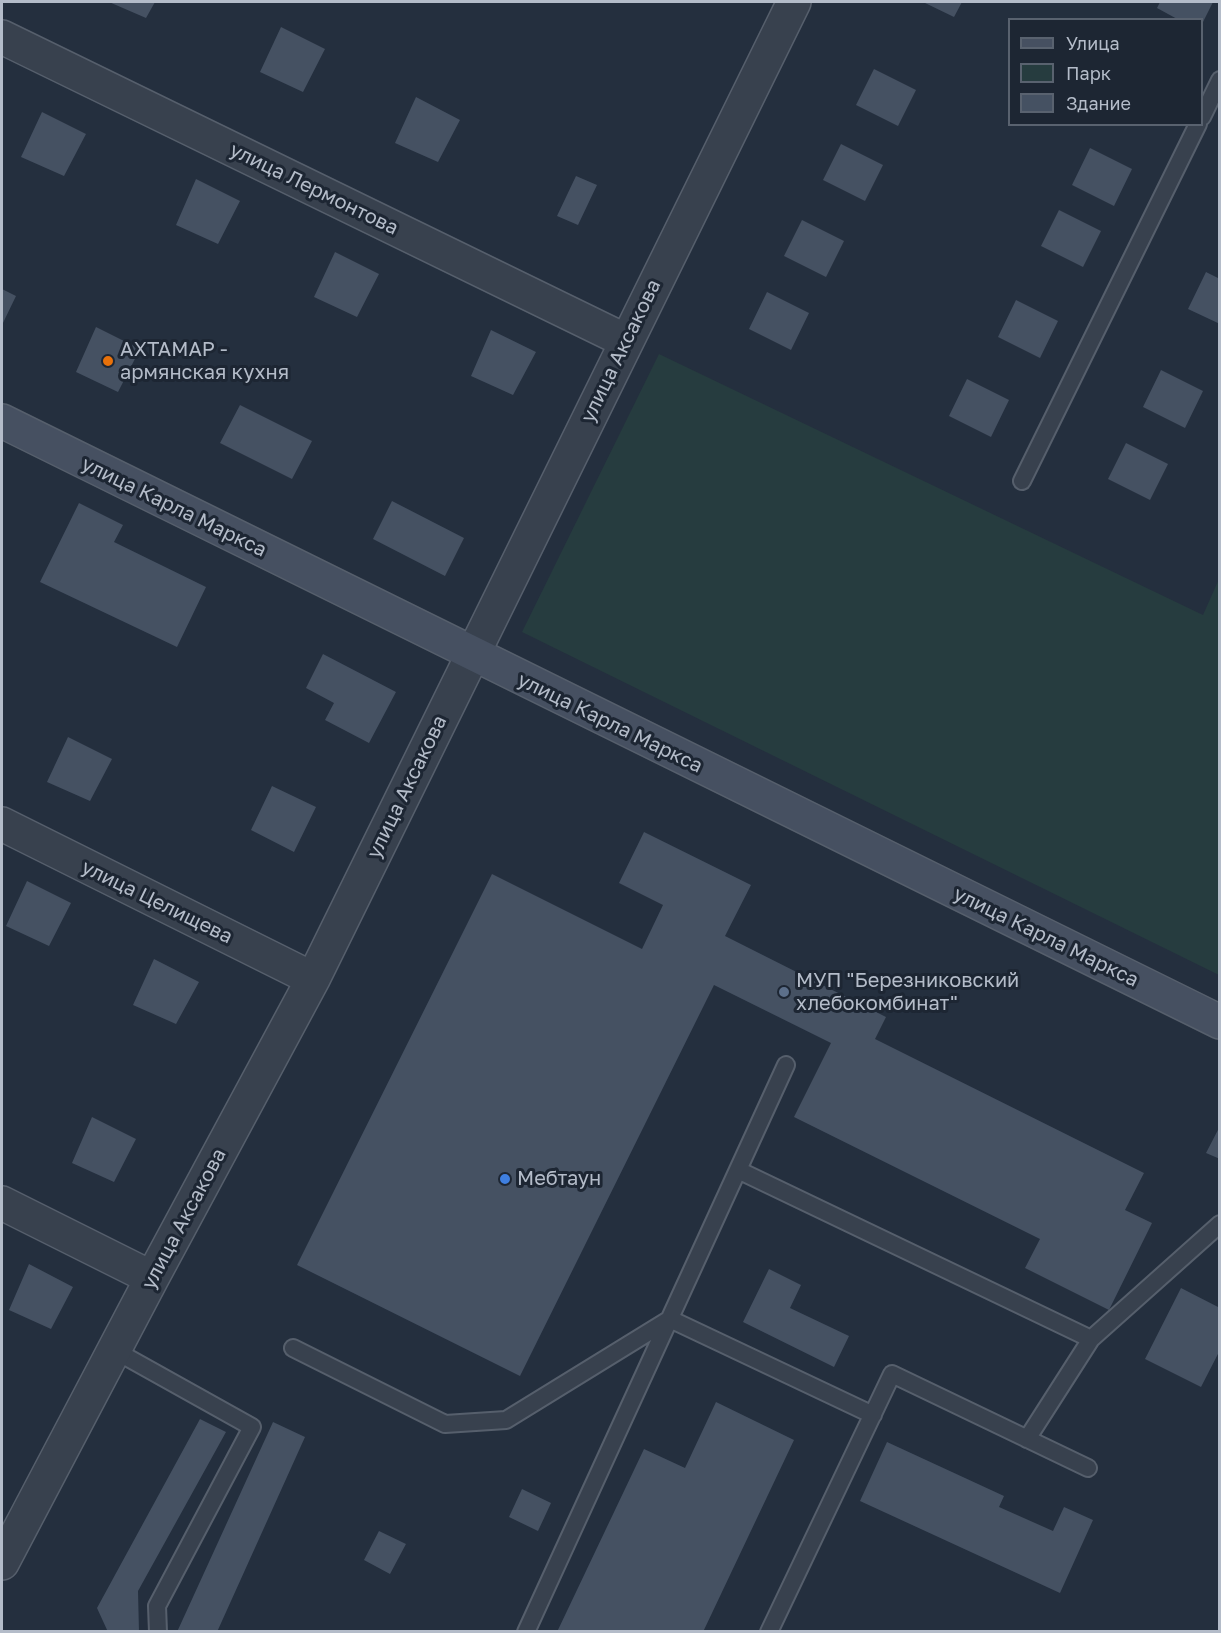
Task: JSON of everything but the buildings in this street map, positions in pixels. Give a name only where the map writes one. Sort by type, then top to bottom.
[{"type":"main road","name":"улица Карла Маркса","points":[[2,421],[472,655],[1220,1022]]},
{"type":"street","name":"улица Аксакова","points":[[2,1563],[313,979],[794,2]]},
{"type":"street","name":"улица Лермонтова","points":[[2,37],[626,341]]},
{"type":"street","name":"улица Целищева","points":[[2,824],[313,979]]},
{"type":"street","points":[[2,1203],[152,1278]]},
{"type":"lane","points":[[1203,115],[1220,80]]},
{"type":"lane","points":[[1022,481],[1197,126]]},
{"type":"lane","points":[[526,1632],[786,1065]]},
{"type":"lane","points":[[738,1170],[1091,1339]]},
{"type":"lane","points":[[1027,1439],[1091,1339],[1220,1224]]},
{"type":"lane","points":[[292,1348],[445,1424],[506,1420],[670,1318]]},
{"type":"lane","points":[[670,1318],[873,1415]]},
{"type":"lane","points":[[114,1350],[252,1427],[157,1606],[158,1632]]},
{"type":"lane","points":[[769,1632],[892,1374],[1088,1468]]},
{"type":"green space","points":[[659,354],[1203,615],[1219,579],[1219,975],[522,632]]},
{"type":"place","name":"АХТАМАР - армянская кухня","points":[[108,361]]},
{"type":"place","name":"МУП \"Березниковский хлебокомбинат\"","points":[[784,992]]},
{"type":"place","name":"Мебтаун","points":[[505,1179]]}]
